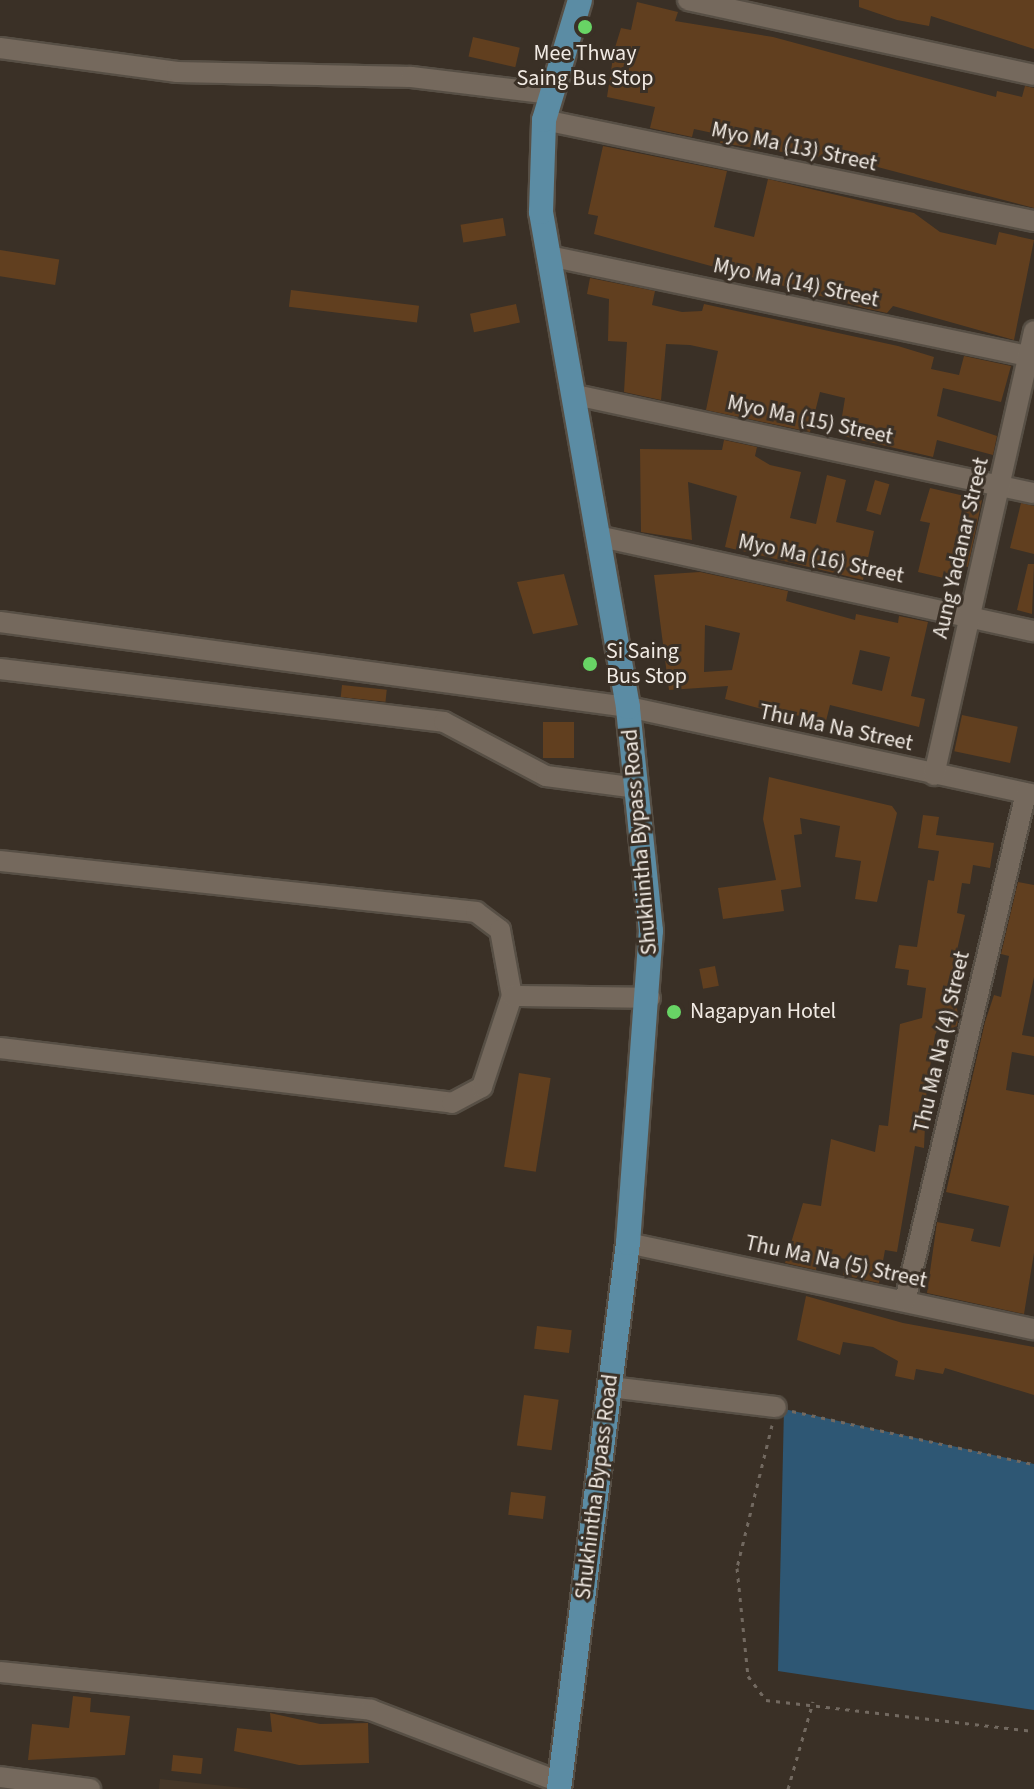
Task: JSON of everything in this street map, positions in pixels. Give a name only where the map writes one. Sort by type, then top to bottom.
[{"type":"main road","name":"Shukhintha Bypass Road","points":[[559,1786],[628,1243],[650,998],[637,788],[628,707],[597,536],[576,395],[549,256],[538,163],[544,120],[580,0]]},
{"type":"street","points":[[688,0],[761,8],[1034,75]]},
{"type":"street","points":[[0,48],[177,72],[411,77],[552,94]]},
{"type":"street","name":"Myo Ma (13) Street","points":[[544,120],[1034,221]]},
{"type":"street","name":"Myo Ma (14) Street","points":[[549,256],[1031,356]]},
{"type":"street","name":"Aung Yadanar Street","points":[[934,775],[1031,356],[1034,331]]},
{"type":"street","name":"Myo Ma (15) Street","points":[[576,395],[1034,493]]},
{"type":"street","name":"Myo Ma (16) Street","points":[[597,536],[1034,631]]},
{"type":"street","name":"Thu Ma Na Street","points":[[0,622],[628,707],[1030,794]]},
{"type":"street","points":[[0,669],[444,722],[546,776],[637,788]]},
{"type":"street","name":"Thu Ma Na (4) Street","points":[[905,1301],[1030,794]]},
{"type":"street","points":[[0,861],[476,912],[500,930],[512,996],[482,1087],[452,1103],[0,1048]]},
{"type":"street","points":[[512,996],[650,998]]},
{"type":"street","name":"Thu Ma Na (5) Street","points":[[628,1243],[1034,1329]]},
{"type":"street","points":[[610,1387],[776,1407]]},
{"type":"street","points":[[0,1672],[371,1710],[559,1786]]},
{"type":"street","points":[[0,1777],[56,1787],[90,1789]]},
{"type":"path","points":[[1034,1464],[838,1415],[776,1407],[737,1568],[737,1621],[748,1676],[766,1700],[813,1702],[934,1725],[1034,1731]]},
{"type":"path","points":[[788,1789],[813,1702]]},
{"type":"shaded area","points":[[160,1779],[252,1789],[159,1789]]},
{"type":"water","points":[[784,1409],[1034,1464],[1034,1710],[778,1671]]},
{"type":"building","points":[[859,0],[1034,0],[1034,49],[931,16],[929,26],[897,20],[859,7]]},
{"type":"building","points":[[637,2],[678,12],[675,21],[773,37],[996,97],[997,91],[1022,97],[1025,86],[1034,88],[1034,208],[866,164],[720,143],[722,135],[694,129],[692,137],[650,128],[655,107],[607,97],[621,28],[631,30]]},
{"type":"building","points":[[473,37],[520,48],[515,67],[469,56]]},
{"type":"building","points":[[603,146],[727,171],[714,227],[754,237],[768,179],[914,213],[940,232],[996,245],[999,232],[1034,240],[1014,340],[893,306],[887,313],[864,308],[594,234],[598,216],[588,214]]},
{"type":"building","points":[[503,218],[506,236],[463,243],[461,225]]},
{"type":"building","points":[[0,250],[59,259],[55,285],[0,276]]},
{"type":"building","points":[[590,278],[655,291],[652,305],[682,312],[702,311],[704,304],[898,346],[934,357],[931,369],[959,375],[964,356],[1011,366],[1001,402],[943,388],[937,416],[997,436],[993,455],[937,440],[933,457],[839,435],[845,398],[820,392],[810,432],[706,410],[718,351],[690,345],[666,344],[661,400],[624,392],[627,342],[608,341],[609,299],[587,294]]},
{"type":"building","points":[[291,290],[419,306],[417,323],[289,307]]},
{"type":"building","points":[[516,304],[520,323],[474,332],[470,314]]},
{"type":"building","points":[[724,440],[757,447],[755,456],[770,465],[801,472],[790,518],[816,524],[827,475],[846,480],[836,522],[874,531],[863,580],[725,547],[737,496],[688,482],[692,540],[641,532],[640,449],[722,450]]},
{"type":"building","points":[[875,480],[889,484],[881,515],[866,511]]},
{"type":"building","points":[[930,488],[982,500],[968,567],[956,564],[952,580],[918,572],[930,523],[920,521]]},
{"type":"building","points":[[1021,503],[1034,506],[1034,554],[1010,548]]},
{"type":"building","points":[[1028,564],[1034,564],[1032,614],[1017,610]]},
{"type":"building","points":[[700,572],[788,591],[786,601],[855,620],[856,614],[898,623],[899,616],[928,622],[911,696],[925,699],[919,727],[830,705],[826,721],[758,708],[725,699],[728,686],[669,690],[654,575]],"holes":[[[705,625],[740,633],[732,670],[704,672]],[[860,650],[890,657],[882,691],[852,684]]]},
{"type":"building","points":[[564,574],[578,625],[533,634],[517,582]]},
{"type":"building","points":[[342,685],[387,690],[385,702],[341,697]]},
{"type":"building","points":[[962,715],[1018,727],[1010,763],[954,751]]},
{"type":"building","points":[[543,722],[574,722],[574,758],[543,758]]},
{"type":"building","points":[[769,777],[892,806],[897,813],[877,902],[855,899],[861,861],[835,857],[840,826],[800,818],[802,834],[794,835],[801,887],[781,890],[784,911],[723,919],[718,888],[776,880],[763,819]]},
{"type":"building","points":[[923,815],[939,817],[936,835],[994,843],[990,868],[973,865],[970,884],[962,883],[957,913],[965,915],[945,1003],[956,1005],[959,1017],[956,1030],[939,1027],[935,1035],[930,1067],[943,1069],[941,1083],[927,1081],[924,1148],[915,1146],[897,1252],[885,1250],[879,1283],[843,1275],[846,1259],[818,1255],[816,1270],[785,1263],[803,1203],[821,1206],[831,1139],[875,1152],[879,1125],[888,1126],[900,1024],[922,1018],[926,988],[907,985],[909,970],[895,968],[899,945],[917,947],[928,880],[934,881],[939,851],[918,848]]},
{"type":"building","points":[[1018,882],[1034,885],[1034,977],[1022,1035],[1034,1037],[1034,1056],[1012,1052],[1006,1090],[1034,1095],[1034,1253],[1024,1314],[927,1293],[937,1222],[974,1229],[971,1241],[1000,1247],[1009,1206],[946,1192],[985,1022],[994,995],[1001,997],[1009,956],[1001,954]]},
{"type":"building","points":[[715,966],[719,986],[703,989],[699,969]]},
{"type":"building","points":[[519,1073],[551,1078],[536,1172],[504,1167]]},
{"type":"building","points":[[806,1296],[903,1323],[1034,1347],[1034,1395],[945,1368],[943,1374],[916,1369],[914,1380],[895,1376],[898,1361],[873,1347],[843,1342],[840,1355],[797,1340]]},
{"type":"building","points":[[537,1326],[572,1330],[569,1353],[534,1349]]},
{"type":"building","points":[[524,1395],[559,1400],[552,1450],[517,1446]]},
{"type":"building","points":[[511,1492],[546,1496],[543,1519],[508,1515]]},
{"type":"building","points":[[73,1696],[91,1698],[90,1712],[130,1716],[125,1755],[28,1760],[32,1724],[69,1728]]},
{"type":"building","points":[[270,1713],[320,1724],[368,1723],[369,1763],[299,1765],[234,1751],[237,1728],[272,1732]]},
{"type":"building","points":[[173,1755],[203,1758],[201,1774],[171,1771]]},
{"type":"place","name":"Mee Thway Saing Bus Stop","points":[[585,27]]},
{"type":"place","name":"Si Saing Bus Stop","points":[[590,664]]},
{"type":"place","name":"Nagapyan Hotel","points":[[674,1012]]}]
